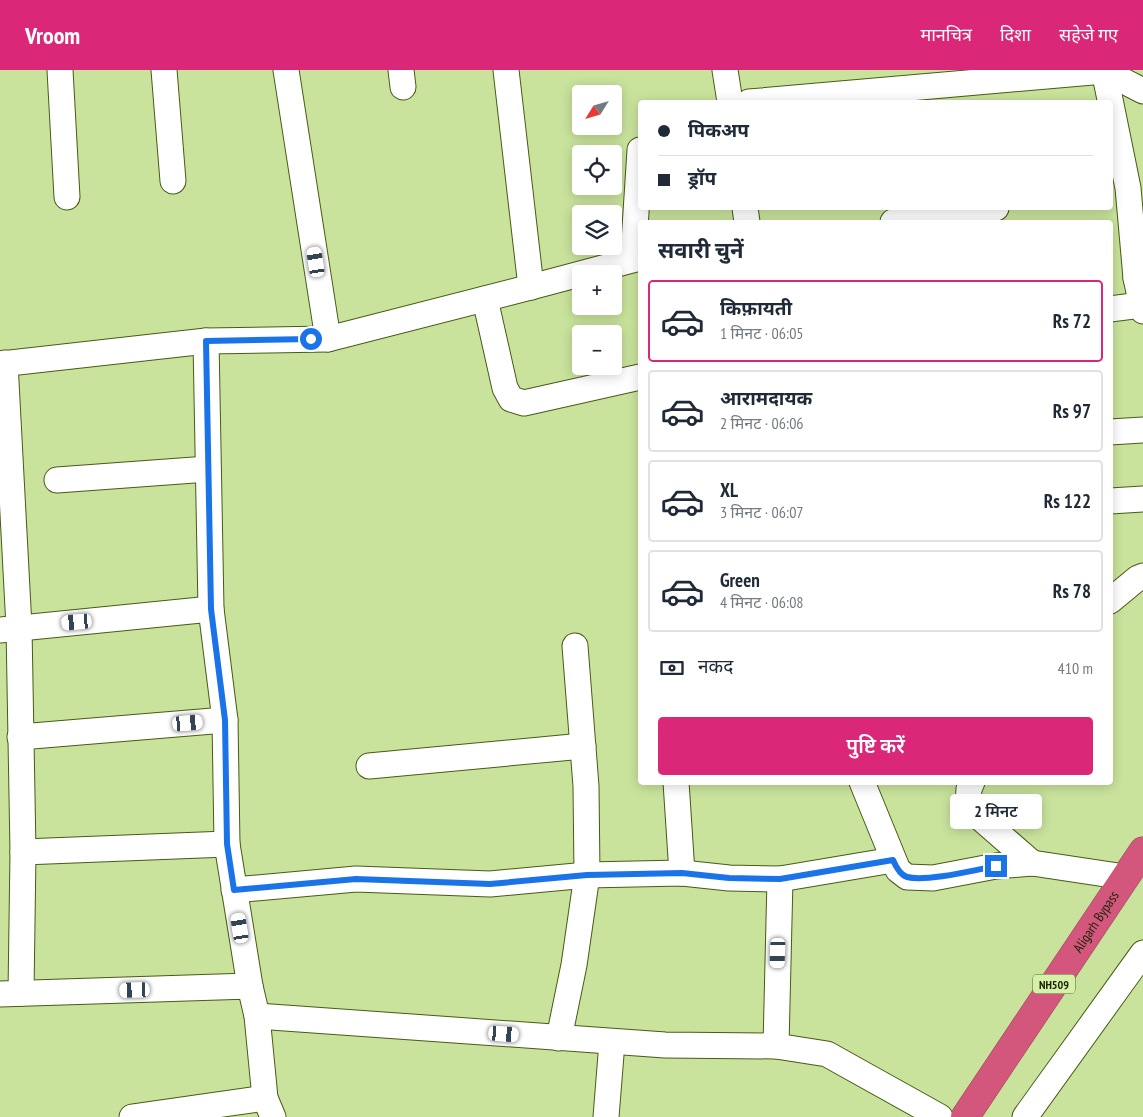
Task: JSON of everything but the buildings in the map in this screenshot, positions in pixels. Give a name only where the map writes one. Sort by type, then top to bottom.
[{"type":"highway","name":"Aligarh Bypass","points":[[965,1117],[1143,851]]},
{"type":"street","points":[[60,70],[67,197]]},
{"type":"street","points":[[164,70],[173,181]]},
{"type":"street","points":[[286,70],[328,338]]},
{"type":"street","points":[[506,70],[531,287]]},
{"type":"street","points":[[725,70],[730,100]]},
{"type":"street","points":[[1104,71],[1108,100]]},
{"type":"street","points":[[772,100],[1104,71],[1143,91]]},
{"type":"street","points":[[1113,142],[1119,190],[1139,273],[1142,308],[1113,309]]},
{"type":"street","points":[[250,986],[10,994],[23,852],[20,737],[10,629],[3,364],[206,341],[328,338],[485,299],[636,258],[638,204]]},
{"type":"street","points":[[908,220],[981,210]]},
{"type":"street","points":[[485,299],[505,388],[511,399],[524,403],[638,377]]},
{"type":"street","points":[[132,1117],[269,1107],[258,1016],[250,986],[227,844],[225,720],[211,609],[206,341]]},
{"type":"street","points":[[1113,432],[1143,430]]},
{"type":"street","points":[[57,480],[208,469]]},
{"type":"street","points":[[1113,501],[1143,499]]},
{"type":"street","points":[[1113,599],[1143,576]]},
{"type":"street","points":[[10,629],[211,609]]},
{"type":"street","points":[[559,1038],[574,965],[587,875],[586,786],[575,646]]},
{"type":"street","points":[[20,737],[225,720]]},
{"type":"street","points":[[369,766],[583,746]]},
{"type":"street","points":[[676,785],[682,873]]},
{"type":"street","points":[[863,785],[893,860],[898,870],[907,877],[933,878],[996,866],[1032,863],[1126,877]]},
{"type":"street","points":[[971,785],[968,803],[978,816],[1032,863]]},
{"type":"street","points":[[23,852],[227,844]]},
{"type":"street","points":[[234,890],[356,879],[490,884],[587,875],[682,873],[729,878],[780,879],[893,860]]},
{"type":"street","points":[[776,1046],[780,879]]},
{"type":"street","points":[[1025,1117],[1143,953]]},
{"type":"street","points":[[258,1016],[612,1042],[665,1045],[776,1046],[827,1054],[940,1117]]},
{"type":"street","points":[[606,1117],[612,1042]]},
{"type":"route","points":[[311,339],[206,341],[211,609],[225,720],[227,844],[234,890],[356,879],[490,884],[587,875],[682,873],[729,878],[780,879],[893,860],[898,870],[907,877],[933,878],[996,866]]}]
